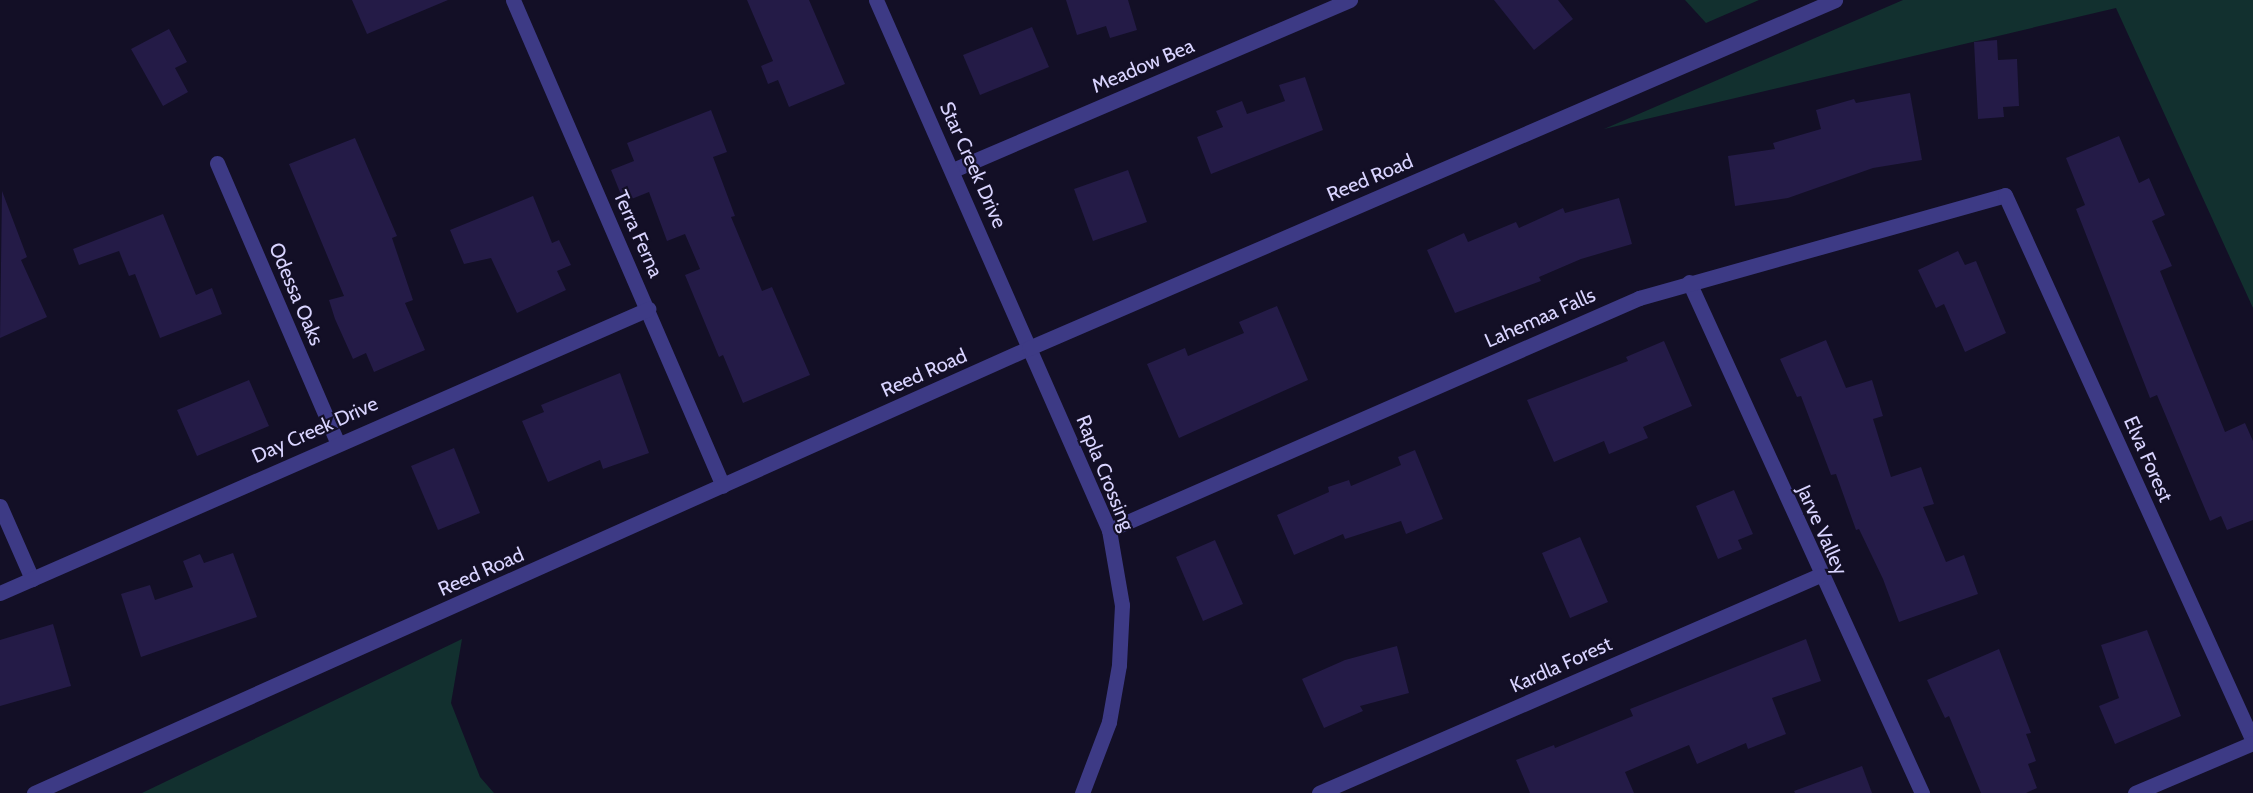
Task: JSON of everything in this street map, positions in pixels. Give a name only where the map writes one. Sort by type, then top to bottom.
[{"type":"street","name":"Terra Ferna","points":[[513,0],[723,486]]},
{"type":"street","name":"Star Creek Drive","points":[[876,0],[953,170],[1029,348]]},
{"type":"street","name":"Meadow Bea","points":[[953,170],[1350,0]]},
{"type":"street","name":"Reed Road","points":[[34,793],[1029,348],[1835,0]]},
{"type":"street","name":"Odessa Oaks","points":[[217,163],[337,442]]},
{"type":"street","name":"Lahemaa Falls","points":[[1109,530],[1639,298],[1689,282],[2005,195]]},
{"type":"street","name":"Elva Forest","points":[[2005,195],[2253,742]]},
{"type":"street","name":"Jarve Valley","points":[[1689,282],[1820,575],[1922,793]]},
{"type":"street","name":"Day Creek Drive","points":[[0,593],[337,442],[648,309]]},
{"type":"street","name":"Rapla Crossing","points":[[1029,348],[1109,530],[1122,605],[1119,665],[1108,722],[1085,792]]},
{"type":"street","points":[[0,506],[32,579]]},
{"type":"street","name":"Kardla Forest","points":[[1319,793],[1820,575]]},
{"type":"street","points":[[2135,793],[2253,742]]},
{"type":"green space","points":[[1685,0],[1759,0],[1706,23]]},
{"type":"green space","points":[[1903,0],[2253,0],[2253,308],[2116,8],[1604,129]]},
{"type":"green space","points":[[462,639],[451,703],[480,777],[494,793],[142,793]]},
{"type":"building","points":[[352,0],[448,0],[367,34]]},
{"type":"building","points":[[747,0],[809,0],[845,84],[789,107],[778,80],[768,84],[761,66],[773,61]]},
{"type":"building","points":[[1066,0],[1128,0],[1137,30],[1110,38],[1106,26],[1077,35]]},
{"type":"building","points":[[1494,0],[1558,0],[1573,19],[1534,50]]},
{"type":"building","points":[[1032,27],[1049,67],[980,95],[963,55]]},
{"type":"building","points":[[169,29],[187,62],[175,68],[188,92],[163,106],[131,49]]},
{"type":"building","points":[[1997,40],[1998,60],[2017,59],[2019,106],[2003,107],[2004,117],[1978,119],[1974,42]]},
{"type":"building","points":[[1305,77],[1323,130],[1211,174],[1197,137],[1223,127],[1216,111],[1242,101],[1247,114],[1285,101],[1279,85]]},
{"type":"building","points":[[1910,93],[1922,160],[1873,168],[1788,198],[1735,206],[1728,156],[1775,149],[1773,143],[1821,129],[1816,110],[1854,99],[1856,103]]},
{"type":"building","points":[[711,110],[727,152],[713,157],[735,216],[731,217],[762,291],[772,287],[810,375],[743,403],[723,355],[719,357],[685,275],[700,269],[685,234],[667,241],[649,192],[624,202],[611,170],[634,161],[627,143]]},
{"type":"building","points":[[2119,136],[2139,183],[2149,178],[2165,215],[2152,221],[2172,266],[2160,271],[2225,432],[2245,423],[2253,441],[2253,520],[2227,530],[2221,516],[2210,521],[2157,395],[2150,398],[2076,209],[2085,205],[2066,158]]},
{"type":"building","points":[[355,138],[397,236],[392,238],[413,300],[405,303],[425,350],[374,372],[366,353],[353,359],[335,319],[329,300],[344,296],[289,164]]},
{"type":"building","points":[[1128,170],[1147,222],[1093,241],[1074,189]]},
{"type":"building","points":[[2,191],[27,257],[21,260],[47,317],[0,338]]},
{"type":"building","points":[[533,196],[552,243],[559,240],[571,265],[557,271],[566,290],[517,313],[491,258],[464,264],[450,230]]},
{"type":"building","points":[[1619,198],[1632,244],[1581,259],[1539,277],[1541,281],[1455,313],[1427,250],[1464,233],[1468,242],[1516,222],[1519,228],[1563,208],[1565,213]]},
{"type":"building","points":[[163,214],[196,295],[212,288],[222,314],[160,338],[135,274],[129,276],[119,251],[79,265],[73,249]]},
{"type":"building","points":[[1958,251],[1965,265],[1976,261],[2006,333],[1965,352],[1944,304],[1936,308],[1918,270]]},
{"type":"building","points":[[1277,306],[1308,380],[1179,438],[1147,364],[1185,348],[1188,356],[1244,333],[1239,322]]},
{"type":"building","points":[[1826,340],[1846,388],[1872,380],[1883,416],[1873,419],[1891,477],[1921,467],[1934,504],[1923,507],[1946,562],[1964,555],[1978,594],[1899,622],[1883,579],[1859,529],[1856,530],[1836,474],[1831,475],[1801,396],[1797,397],[1780,359]]},
{"type":"building","points":[[1664,341],[1692,406],[1643,427],[1648,438],[1609,454],[1604,441],[1554,462],[1527,400],[1628,361],[1626,357]]},
{"type":"building","points":[[620,373],[649,453],[603,469],[600,460],[548,482],[522,421],[544,412],[541,405]]},
{"type":"building","points":[[249,380],[269,426],[197,456],[177,410]]},
{"type":"building","points":[[454,448],[480,513],[438,530],[411,466]]},
{"type":"building","points":[[1415,450],[1443,519],[1406,534],[1401,521],[1345,539],[1343,534],[1294,555],[1277,515],[1329,492],[1328,487],[1349,480],[1351,486],[1401,465],[1398,457]]},
{"type":"building","points":[[1734,490],[1753,534],[1738,540],[1742,549],[1718,559],[1696,506]]},
{"type":"building","points":[[1580,537],[1608,602],[1570,618],[1542,553]]},
{"type":"building","points":[[1215,540],[1243,604],[1203,621],[1176,557]]},
{"type":"building","points":[[233,553],[257,617],[141,657],[121,594],[150,585],[155,600],[193,587],[183,561],[200,554],[204,563]]},
{"type":"building","points":[[53,624],[71,686],[0,706],[0,640]]},
{"type":"building","points":[[2147,630],[2181,716],[2115,744],[2099,706],[2119,698],[2101,645]]},
{"type":"building","points":[[1806,639],[1821,681],[1772,698],[1786,734],[1748,749],[1746,743],[1697,764],[1689,745],[1625,772],[1634,793],[1530,793],[1516,760],[1554,745],[1555,748],[1633,716],[1630,709]]},
{"type":"building","points":[[1397,646],[1409,693],[1360,706],[1363,711],[1324,728],[1302,679],[1345,660]]},
{"type":"building","points":[[1999,649],[2031,733],[2026,734],[2036,761],[2028,764],[2037,788],[2026,793],[1981,793],[1949,716],[1945,718],[1927,680]]},
{"type":"building","points":[[1862,766],[1872,793],[1795,793],[1794,791]]}]
